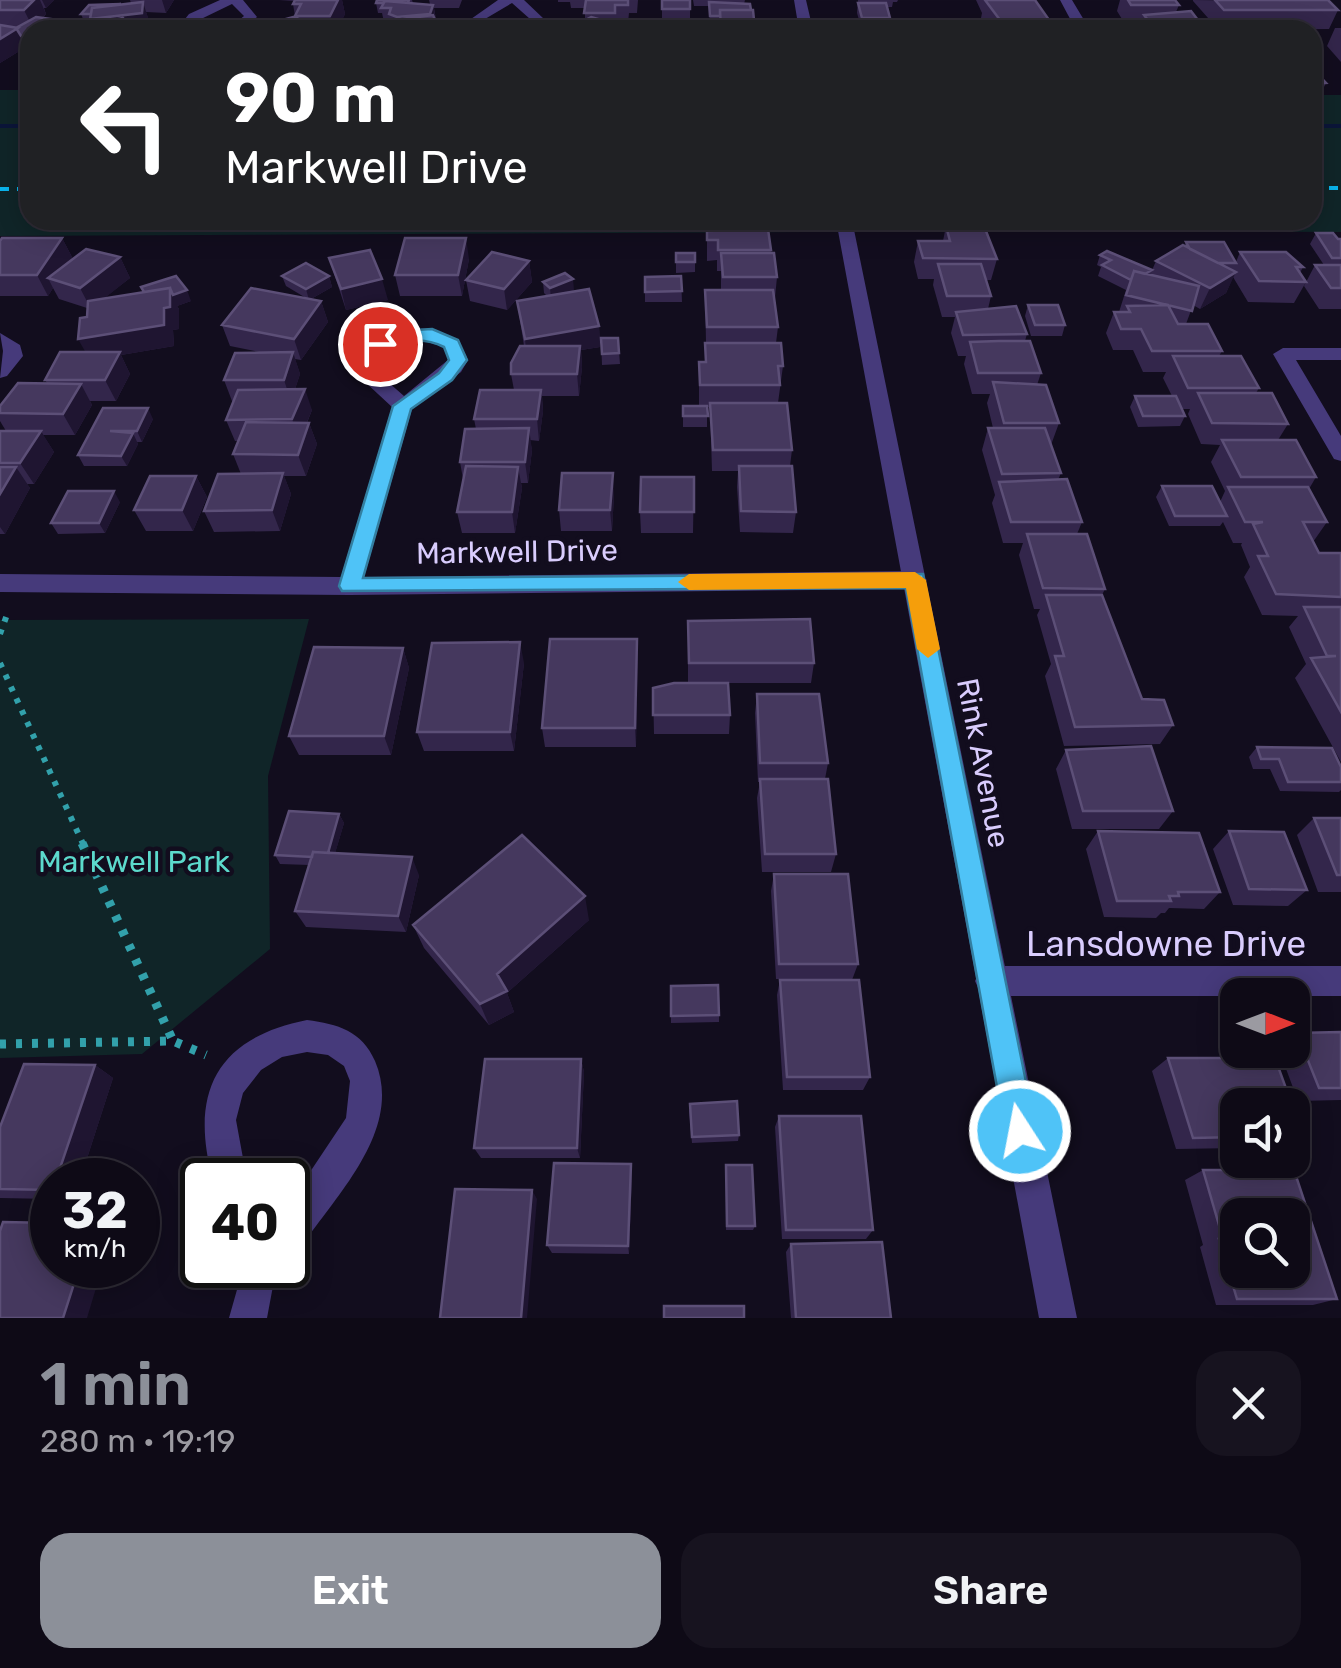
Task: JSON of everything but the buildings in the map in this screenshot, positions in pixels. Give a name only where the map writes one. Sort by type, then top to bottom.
[{"type":"street","points":[[191,20],[233,0],[251,17],[247,20]]},
{"type":"street","points":[[478,20],[507,0]]},
{"type":"street","points":[[516,0],[536,20]]},
{"type":"street","name":"Rink Avenue","points":[[846,230],[1058,1318]]},
{"type":"street","points":[[350,586],[402,406],[454,368],[458,360],[452,344],[432,334],[404,334],[371,352],[366,360],[371,377],[402,406]]},
{"type":"street","points":[[0,340],[9,343],[13,356],[0,372]]},
{"type":"street","points":[[1341,354],[1283,354],[1341,454]]},
{"type":"street","name":"Markwell Drive","points":[[0,583],[350,586],[915,580]]},
{"type":"street","name":"Lansdowne Drive","points":[[991,981],[1341,981]]},
{"type":"street","points":[[226,1158],[219,1120],[224,1094],[239,1069],[284,1037],[308,1032],[331,1036],[350,1049],[363,1068],[367,1092],[363,1119],[310,1200]]},
{"type":"street","points":[[248,1318],[254,1288]]},
{"type":"path","points":[[0,663],[174,1040],[0,1044]]},
{"type":"green space","points":[[0,90],[20,90],[20,230],[808,232],[0,236]]},
{"type":"green space","points":[[1322,95],[1341,95],[1341,232],[892,231],[1322,230]]},
{"type":"green space","name":"Markwell Park","points":[[309,619],[268,776],[270,949],[142,1054],[0,1058],[0,620]]},
{"type":"waterway","points":[[0,126],[20,126]]},
{"type":"waterway","points":[[1322,126],[1341,126]]},
{"type":"railway","points":[[1322,188],[1341,188]]},
{"type":"railway","points":[[0,189],[20,189]]},
{"type":"slow traffic","points":[[689,582],[915,580],[928,649]]},
{"type":"route","points":[[380,344],[404,334],[432,334],[452,344],[458,360],[446,376],[402,406],[350,586],[915,580],[1020,1131]]}]
